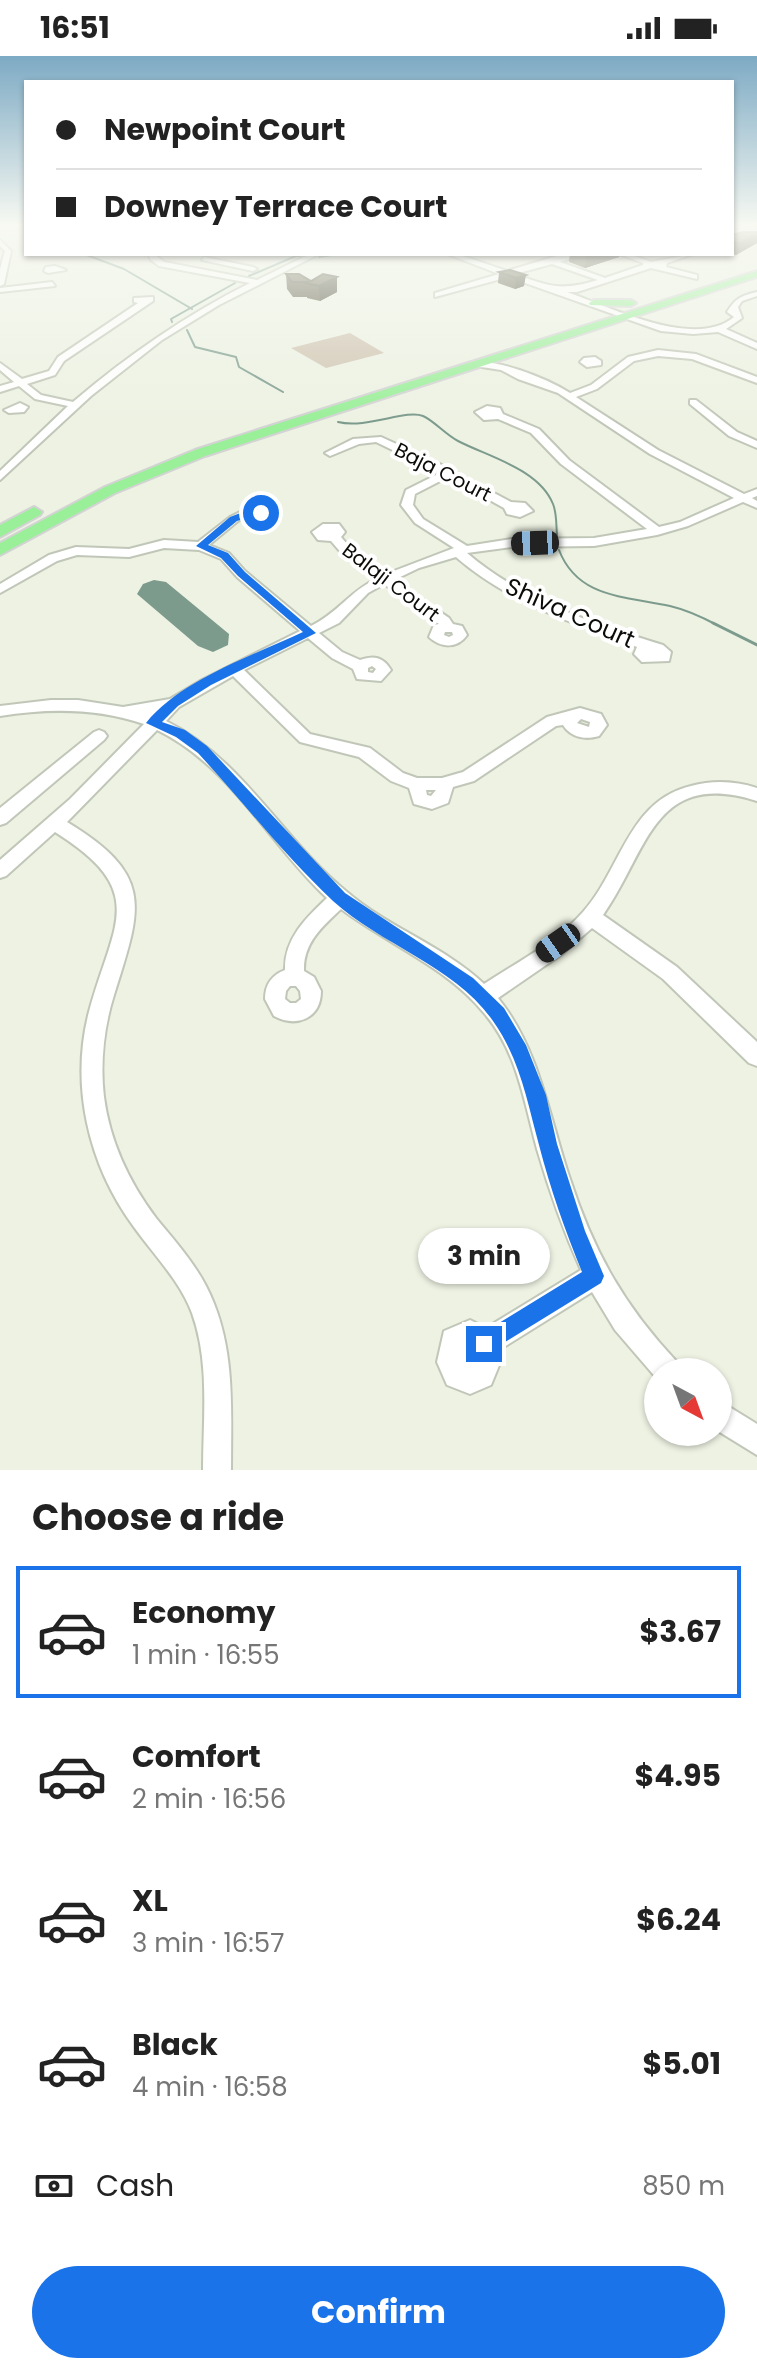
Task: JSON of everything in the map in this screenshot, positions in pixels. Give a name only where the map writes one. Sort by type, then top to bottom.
[{"type":"highway","points":[[0,550],[82,504],[167,465],[473,365],[508,366],[671,290]]},
{"type":"highway","points":[[592,307],[628,309],[698,290]]},
{"type":"highway","points":[[84,487],[209,435],[592,307],[628,309]]},
{"type":"highway","points":[[0,532],[52,503]]},
{"type":"street","points":[[3,471],[72,408],[169,332],[244,290]]},
{"type":"street","points":[[438,295],[454,290]]},
{"type":"street","points":[[550,290],[592,307]]},
{"type":"street","points":[[561,290],[579,290]]},
{"type":"street","points":[[574,292],[592,307]]},
{"type":"street","points":[[628,309],[655,326],[685,331],[716,328],[736,322],[733,305],[739,299],[757,294]]},
{"type":"street","points":[[10,387],[52,373],[61,359],[142,302]]},
{"type":"street","points":[[716,328],[757,346]]},
{"type":"street","points":[[566,395],[594,387],[638,356],[674,353],[693,356],[757,380]]},
{"type":"street","points":[[597,364],[617,369]]},
{"type":"street","points":[[0,366],[10,387]]},
{"type":"street","points":[[508,366],[566,395],[654,452],[750,502]]},
{"type":"street","points":[[0,379],[28,400],[72,408]]},
{"type":"street","points":[[0,401],[15,406]]},
{"type":"street","points":[[693,402],[733,434],[757,445]]},
{"type":"street","points":[[499,416],[535,431],[565,462],[657,531]]},
{"type":"street","name":"Baja Court","points":[[330,453],[357,441],[377,439],[509,506]]},
{"type":"street","name":"Shiva Court","points":[[447,473],[410,492],[407,505],[419,521],[510,590],[562,615],[632,638],[645,646]]},
{"type":"street","points":[[0,871],[54,823],[174,703],[234,669],[334,620],[363,590],[461,551],[512,543],[594,542],[657,531],[750,502],[757,492]]},
{"type":"street","points":[[201,546],[234,519],[248,512]]},
{"type":"street","name":"Balaji Court","points":[[334,537],[348,553],[448,627]]},
{"type":"street","points":[[0,589],[53,558],[76,551],[129,553],[164,544],[201,546],[225,556],[241,574],[337,655],[360,666]]},
{"type":"street","points":[[234,669],[305,738],[364,752],[397,777],[416,784],[420,799],[432,803],[442,798],[446,783],[468,777],[545,724],[568,719]]},
{"type":"street","points":[[0,711],[64,703],[122,712],[180,733],[202,750],[340,898],[455,973],[482,997],[498,1013],[520,1051],[537,1095],[548,1144],[575,1232],[594,1276],[655,1358]]},
{"type":"street","points":[[122,712],[174,703]]},
{"type":"street","points":[[0,818],[99,736]]},
{"type":"street","points":[[482,997],[591,917],[623,870],[654,810],[694,790],[726,787],[757,795]]},
{"type":"street","points":[[54,823],[105,859],[125,892],[123,940],[93,1038],[93,1096],[114,1172],[137,1212],[179,1267],[203,1307],[219,1382],[217,1470]]},
{"type":"street","points":[[295,977],[293,962],[299,940],[340,898]]},
{"type":"street","points":[[591,917],[670,973],[757,1056]]},
{"type":"street","points":[[484,1344],[594,1276]]},
{"type":"street","points":[[732,1424],[757,1441]]},
{"type":"shaded area","points":[[350,333],[384,353],[326,368],[291,348]]},
{"type":"shaded area","points":[[154,580],[166,582],[229,634],[228,645],[213,652],[198,646],[137,594],[143,584]]},
{"type":"waterway","points":[[160,290],[190,308]]},
{"type":"waterway","points":[[190,308],[223,290]]},
{"type":"waterway","points":[[172,322],[171,319],[190,308]]},
{"type":"waterway","points":[[187,330],[195,347],[236,357],[239,367],[283,392]]},
{"type":"waterway","points":[[338,422],[361,423],[407,415],[427,418],[453,438],[512,465],[537,482],[553,504],[557,535]]},
{"type":"waterway","points":[[559,550],[567,566],[591,587],[621,597],[676,608],[717,625]]},
{"type":"waterway","points":[[713,623],[717,625]]},
{"type":"waterway","points":[[717,625],[757,645]]},
{"type":"route","points":[[261,513],[248,512],[234,519],[201,546],[225,556],[241,574],[311,633],[207,683],[174,703],[153,723],[180,733],[202,750],[340,898],[467,983],[498,1013],[520,1051],[537,1095],[548,1144],[575,1232],[594,1276],[484,1344]]}]
